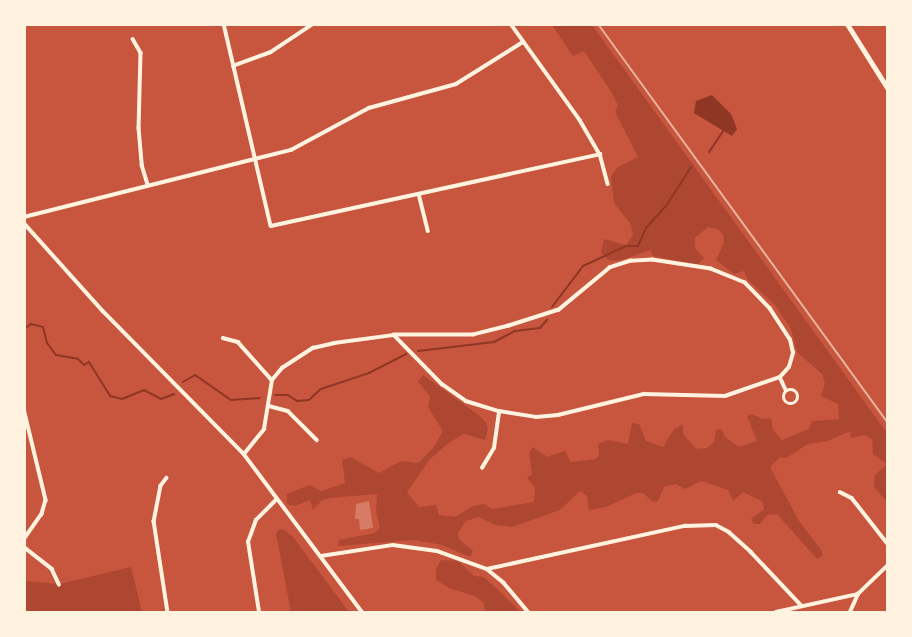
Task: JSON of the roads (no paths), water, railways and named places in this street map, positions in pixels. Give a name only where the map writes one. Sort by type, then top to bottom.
[{"type":"main road","points":[[847,24],[887,89]]},
{"type":"street","points":[[224,24],[271,226],[600,154]]},
{"type":"street","points":[[233,66],[271,52],[313,24]]},
{"type":"street","points":[[511,24],[580,120],[600,154],[608,184]]},
{"type":"street","points":[[134,39],[141,53],[139,128],[142,165],[148,185]]},
{"type":"street","points":[[24,216],[255,160],[305,144],[369,108],[456,84],[523,41]]},
{"type":"street","points":[[419,194],[428,231]]},
{"type":"street","points":[[24,222],[103,312],[244,454],[362,612]]},
{"type":"street","points":[[244,454],[264,429],[272,380],[282,368],[313,348],[394,335],[474,335],[509,326],[559,310],[610,268],[631,261],[653,260],[732,276],[756,292],[770,309],[792,346],[792,360],[780,377],[718,397],[644,394],[558,415],[536,417],[499,411],[453,393],[394,335]]},
{"type":"street","points":[[223,338],[238,342],[272,380]]},
{"type":"street","points":[[780,377],[786,390],[786,402],[796,402],[797,393],[786,390]]},
{"type":"street","points":[[269,406],[288,411],[317,440]]},
{"type":"street","points":[[24,409],[46,500],[39,520],[24,540]]},
{"type":"street","points":[[482,468],[494,448],[499,411]]},
{"type":"street","points":[[167,478],[161,486],[154,521],[169,612]]},
{"type":"street","points":[[840,492],[852,498],[887,544]]},
{"type":"street","points":[[259,612],[248,542],[256,520],[276,500]]},
{"type":"street","points":[[487,569],[685,526],[716,525],[729,532],[751,552],[802,606]]},
{"type":"street","points":[[321,556],[371,547],[415,546],[487,569],[504,583],[528,612]]},
{"type":"street","points":[[24,547],[52,569],[60,584]]},
{"type":"street","points":[[850,612],[858,594],[887,565]]},
{"type":"street","points":[[775,612],[858,594]]},
{"type":"waterway","points":[[709,152],[723,131]]},
{"type":"waterway","points":[[552,307],[583,266],[626,246],[638,246],[646,228],[666,206],[691,167]]},
{"type":"waterway","points":[[418,351],[494,342],[515,331],[540,328],[547,320]]},
{"type":"waterway","points":[[24,329],[31,324],[43,327],[47,343],[56,355],[78,359],[84,365],[89,362],[110,396],[122,399],[144,390],[161,399],[174,394]]},
{"type":"waterway","points":[[275,395],[288,395],[297,401],[309,400],[321,389],[369,373],[406,354]]},
{"type":"waterway","points":[[183,382],[195,375],[231,400],[260,398]]},
{"type":"railway","points":[[598,24],[888,423]]}]
